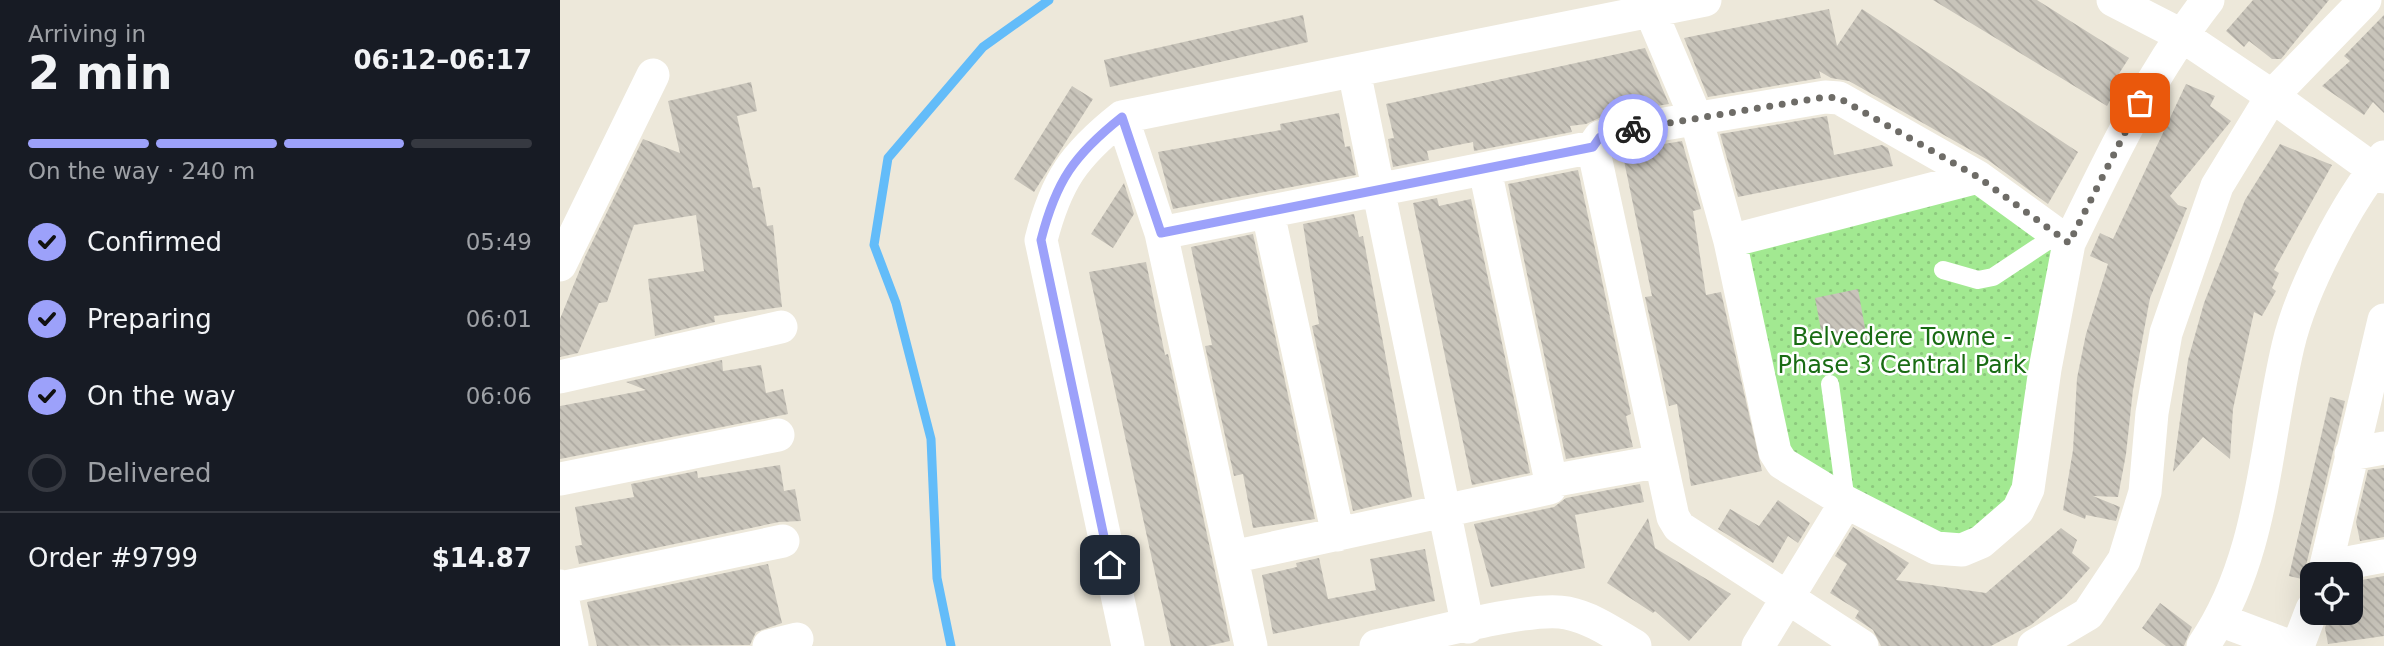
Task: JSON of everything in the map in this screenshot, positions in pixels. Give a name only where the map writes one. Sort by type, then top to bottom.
[{"type":"street","points":[[1128,646],[1041,240],[1051,200],[1070,167],[1094,139],[1122,117],[1705,0]]},
{"type":"street","points":[[2113,0],[2181,35],[2380,168],[2301,304],[2288,345],[2256,516],[2240,578],[2211,633],[2289,646]]},
{"type":"street","points":[[1651,12],[1696,118],[1730,241],[1775,452],[1782,463],[1846,502],[1936,548],[1962,550],[1981,542],[2018,510],[2028,489],[2064,239],[2181,35],[2208,0]]},
{"type":"street","points":[[2034,646],[2088,614],[2124,560],[2145,492],[2152,413],[2166,332],[2217,186],[2272,96],[2365,0]]},
{"type":"street","points":[[1354,71],[1468,627]]},
{"type":"street","points":[[560,265],[653,75]]},
{"type":"street","points":[[1161,233],[1379,192],[1593,147],[1600,137],[1611,133],[1825,97],[1839,98],[1978,177],[2064,239]]},
{"type":"street","points":[[1122,117],[1161,233],[1251,646]]},
{"type":"street","points":[[1593,147],[1672,517],[1679,527],[1785,599],[1862,646]]},
{"type":"street","points":[[1232,557],[1545,492],[1550,488],[1551,481],[1485,170]]},
{"type":"street","points":[[1730,241],[1978,177]]},
{"type":"street","points":[[1268,213],[1338,535]]},
{"type":"street","points":[[560,377],[781,327]]},
{"type":"street","points":[[2327,562],[2382,334]]},
{"type":"street","points":[[560,479],[778,435]]},
{"type":"street","points":[[2351,454],[2384,448]]},
{"type":"street","points":[[1551,481],[1661,461]]},
{"type":"street","points":[[1758,646],[1846,502]]},
{"type":"street","points":[[572,646],[560,587],[783,541]]},
{"type":"street","points":[[2360,562],[2384,556]]},
{"type":"street","points":[[1377,646],[1529,614],[1564,612],[1590,619],[1634,646]]},
{"type":"street","points":[[2298,646],[2306,625]]},
{"type":"lane","points":[[1942,270],[1978,279],[1993,277],[2064,239]]},
{"type":"lane","points":[[1830,384],[1846,502]]},
{"type":"green space","name":"Belvedere Towne - Phase 3 Central Park","points":[[1978,177],[2069,243],[2028,489],[1962,550],[1782,463],[1732,247]]},
{"type":"building","points":[[1933,0],[2037,0],[2129,58],[2113,83],[2118,86],[2107,106]]},
{"type":"building","points":[[2253,0],[2329,0],[2281,59],[2272,59],[2249,41],[2244,47],[2226,31]]},
{"type":"building","points":[[1829,9],[1837,46],[1862,9],[2078,152],[2048,204],[1988,160],[1849,81],[1831,78],[1819,71],[1821,78],[1708,97],[1684,38]]},
{"type":"building","points":[[1303,15],[1308,42],[1110,87],[1104,60]]},
{"type":"building","points":[[2384,15],[2384,113],[2373,102],[2364,115],[2322,86],[2350,61],[2344,56]]},
{"type":"building","points":[[1645,48],[1669,104],[1608,114],[1586,124],[1570,126],[1572,132],[1474,151],[1473,142],[1427,151],[1429,160],[1393,167],[1388,139],[1394,138],[1386,104]]},
{"type":"building","points":[[751,82],[757,111],[737,116],[753,188],[760,187],[767,226],[773,225],[782,307],[714,316],[715,322],[655,336],[648,279],[704,271],[696,215],[634,225],[607,302],[599,303],[578,353],[560,357],[560,319],[585,257],[643,139],[680,153],[668,101]]},
{"type":"building","points":[[2186,84],[2215,96],[2210,106],[2231,121],[2170,196],[2178,205],[2187,208],[2150,298],[2133,390],[2118,497],[2093,496],[2120,507],[2116,521],[2086,515],[2085,519],[2063,510],[2073,450],[2077,378],[2086,334],[2108,264],[2090,256],[2100,233],[2113,239]]},
{"type":"building","points":[[1072,86],[1093,99],[1034,192],[1014,179]]},
{"type":"building","points":[[1339,113],[1345,147],[1350,146],[1356,175],[1173,209],[1158,152],[1281,130],[1280,124]]},
{"type":"building","points":[[1827,116],[1834,155],[1882,145],[1888,148],[1893,166],[1738,197],[1720,134]]},
{"type":"building","points":[[1682,141],[1701,209],[1693,211],[1706,295],[1721,292],[1762,471],[1691,486],[1677,404],[1669,406],[1645,297],[1652,296],[1622,151]]},
{"type":"building","points":[[2280,144],[2332,165],[2274,270],[2279,273],[2272,288],[2276,291],[2262,316],[2254,312],[2233,409],[2230,459],[2203,437],[2173,472],[2188,360],[2204,303],[2245,200]]},
{"type":"building","points":[[1578,170],[1631,414],[1626,416],[1633,447],[1566,459],[1508,184]]},
{"type":"building","points":[[1124,183],[1134,214],[1113,248],[1091,234]]},
{"type":"building","points":[[1437,198],[1439,206],[1471,199],[1530,473],[1472,485],[1413,203]]},
{"type":"building","points":[[1354,214],[1359,237],[1363,236],[1412,497],[1353,511],[1312,326],[1319,324],[1303,224]]},
{"type":"building","points":[[1253,234],[1315,519],[1253,528],[1243,474],[1234,476],[1205,346],[1212,345],[1191,247]]},
{"type":"building","points":[[1146,262],[1230,641],[1208,646],[1171,646],[1089,272]]},
{"type":"building","points":[[1858,289],[1867,339],[1824,346],[1815,298]]},
{"type":"building","points":[[722,360],[723,371],[761,365],[766,393],[783,389],[788,414],[560,459],[560,406],[646,390],[626,382]]},
{"type":"building","points":[[2330,397],[2345,401],[2307,562],[2300,562],[2300,579],[2289,576]]},
{"type":"building","points":[[780,465],[784,491],[795,489],[801,521],[779,522],[579,564],[575,546],[582,545],[575,507],[634,497],[631,484],[697,471],[698,478]]},
{"type":"building","points":[[2384,468],[2384,537],[2360,541],[2356,522],[2368,470]]},
{"type":"building","points":[[1640,484],[1644,502],[1575,515],[1585,568],[1491,587],[1474,524],[1554,507],[1566,498]]},
{"type":"building","points":[[1778,500],[1810,523],[1798,543],[1788,536],[1773,563],[1718,529],[1730,509],[1759,526]]},
{"type":"building","points":[[1648,518],[1655,548],[1731,594],[1689,641],[1655,611],[1653,613],[1607,583]]},
{"type":"building","points":[[1853,527],[1909,563],[1896,580],[1986,593],[2061,528],[2077,540],[2072,553],[2090,568],[2064,597],[2031,625],[1991,646],[1881,646],[1873,630],[1855,618],[1859,611],[1830,593],[1847,564],[1835,556]]},
{"type":"building","points":[[1425,549],[1435,601],[1273,634],[1262,575],[1297,567],[1296,563],[1319,558],[1328,599],[1376,590],[1370,559]]},
{"type":"building","points":[[768,564],[782,623],[756,632],[750,645],[597,646],[587,602]]},
{"type":"building","points":[[2384,576],[2384,636],[2328,644],[2326,625],[2363,625],[2363,580]]},
{"type":"building","points":[[2160,603],[2192,627],[2184,646],[2166,646],[2142,628]]},
{"type":"waterway","points":[[951,646],[937,578],[931,439],[896,303],[874,245],[888,158],[983,47],[1049,0]]},
{"type":"way so far","points":[[1633,129],[1825,97],[1839,98],[1978,177],[2069,243],[2140,103]]},
{"type":"route","points":[[1110,565],[1041,240],[1051,200],[1070,167],[1094,139],[1122,117],[1161,233],[1379,192],[1593,147],[1600,137],[1633,129]]}]
